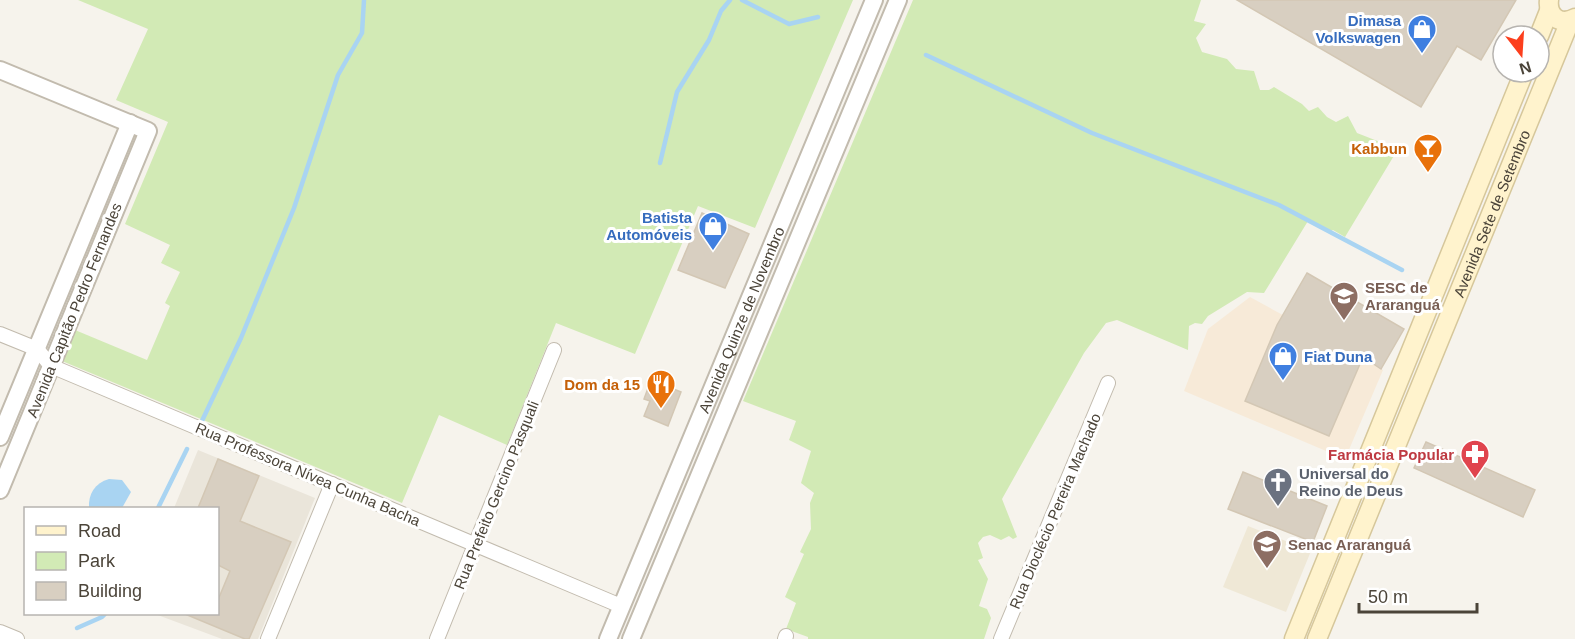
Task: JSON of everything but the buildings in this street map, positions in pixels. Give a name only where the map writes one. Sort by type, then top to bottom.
[{"type":"main road","points":[[1549,6],[1560,21],[1573,20]]},
{"type":"main road","points":[[1543,24],[1549,6]]},
{"type":"main road","name":"Avenida Sete de Setembro","points":[[1317,639],[1573,20]]},
{"type":"main road","name":"Avenida Sete de Setembro","points":[[1293,639],[1519,84]]},
{"type":"street","name":"Avenida Quinze de Novembro","points":[[608,639],[874,0]]},
{"type":"street","name":"Avenida Quinze de Novembro","points":[[632,639],[898,0]]},
{"type":"street","points":[[0,70],[130,123]]},
{"type":"street","name":"Avenida Capitão Pedro Fernandes","points":[[0,437],[130,123],[148,131],[0,490]]},
{"type":"street","name":"Rua Professora Nívea Cunha Bacha","points":[[0,334],[37,349],[51,366],[621,606]]},
{"type":"street","name":"Rua Prefeito Gercino Pasquali","points":[[437,639],[554,350]]},
{"type":"street","name":"Rua Dioclécio Pereira Machado","points":[[1001,639],[1108,383]]},
{"type":"street","points":[[268,639],[332,484]]},
{"type":"street","points":[[0,632],[17,639]]},
{"type":"shaded area","name":"Fiat Duna","points":[[1250,297],[1383,370],[1345,459],[1184,391],[1208,329]]},
{"type":"shaded area","points":[[198,450],[315,498],[258,639],[222,639],[158,615],[219,615],[219,507],[174,507]]},
{"type":"shaded area","name":"Senac Araranguá","points":[[1248,526],[1311,551],[1286,612],[1223,587]]},
{"type":"green space","points":[[78,0],[853,0],[755,228],[698,206],[635,354],[556,323],[507,445],[439,415],[402,503],[62,361],[75,330],[147,360],[170,306],[165,303],[180,272],[161,263],[170,245],[125,224],[168,122],[116,100],[148,29]]},
{"type":"green space","points":[[913,0],[1201,0],[1194,21],[1206,24],[1196,38],[1202,52],[1227,59],[1236,69],[1254,71],[1260,90],[1269,90],[1274,87],[1302,104],[1309,111],[1318,107],[1327,117],[1336,122],[1348,116],[1357,133],[1380,142],[1395,154],[1345,237],[1308,221],[1264,293],[1247,292],[1208,316],[1202,324],[1195,323],[1189,326],[1188,350],[1117,320],[1106,323],[1084,353],[1002,499],[1017,537],[1013,539],[1009,536],[1001,540],[990,535],[983,537],[978,543],[983,558],[978,560],[988,579],[979,606],[987,609],[991,618],[984,639],[808,639],[808,637],[786,629],[796,603],[785,597],[804,554],[800,552],[811,529],[810,503],[814,493],[801,483],[811,451],[789,440],[796,421],[743,401]]},
{"type":"water","points":[[109,479],[122,480],[131,492],[123,507],[89,507],[93,490],[100,483]]},
{"type":"waterway","points":[[201,423],[241,338],[294,208],[338,75],[362,33],[364,0]]},
{"type":"waterway","points":[[660,163],[677,92],[709,40],[721,11],[730,0]]},
{"type":"waterway","points":[[742,0],[789,24],[818,17]]},
{"type":"waterway","points":[[926,55],[1092,133],[1279,205],[1402,270]]},
{"type":"waterway","points":[[158,507],[187,449]]},
{"type":"waterway","points":[[77,628],[104,615]]},
{"type":"place","name":"Dimasa Volkswagen","points":[[1422,54]]},
{"type":"place","name":"Kabbun","points":[[1428,174]]},
{"type":"place","name":"Batista Automóveis","points":[[713,252]]},
{"type":"place","name":"SESC de Araranguá","points":[[1344,322]]},
{"type":"place","name":"Fiat Duna","points":[[1283,382]]},
{"type":"place","name":"Dom da 15","points":[[661,410]]},
{"type":"place","name":"Farmácia Popular","points":[[1475,480]]},
{"type":"place","name":"Universal do Reino de Deus","points":[[1278,508]]},
{"type":"place","name":"Senac Araranguá","points":[[1267,570]]}]
